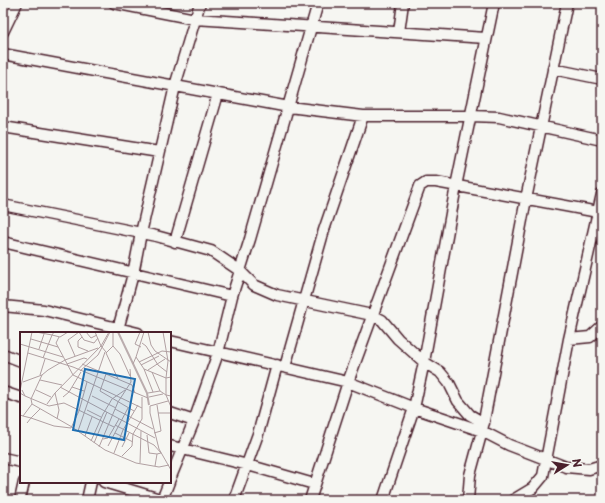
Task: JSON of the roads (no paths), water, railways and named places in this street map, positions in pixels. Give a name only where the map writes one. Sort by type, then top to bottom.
[{"type":"street","points":[[3,32],[16,3]]},
{"type":"street","points":[[114,3],[195,19],[486,38]]},
{"type":"street","points":[[118,331],[133,274],[159,152],[175,86],[200,3]]},
{"type":"street","points":[[171,476],[194,421],[218,353],[239,270],[250,239],[318,3]]},
{"type":"street","points":[[399,32],[402,3]]},
{"type":"street","points":[[383,500],[414,408],[424,362],[456,186],[494,3]]},
{"type":"street","points":[[468,500],[470,475],[483,427],[526,198],[567,3]]},
{"type":"street","points":[[3,54],[288,107],[363,116],[499,117],[541,128],[602,140]]},
{"type":"street","points":[[553,69],[602,79]]},
{"type":"street","points":[[175,242],[218,94]]},
{"type":"street","points":[[234,500],[248,465],[304,302],[324,230],[363,116]]},
{"type":"street","points":[[3,127],[159,152]]},
{"type":"street","points":[[310,500],[348,382],[420,186],[426,182],[456,186],[598,212]]},
{"type":"street","points":[[513,500],[533,488],[543,476],[569,339],[602,194]]},
{"type":"street","points":[[3,204],[141,233],[211,251],[239,270],[254,285],[277,295],[304,302],[372,315],[382,320],[398,339],[424,362],[440,372],[449,383],[458,401],[470,416],[509,446],[566,467],[589,468],[602,465]]},
{"type":"street","points":[[3,242],[133,274],[232,296]]},
{"type":"street","points":[[3,306],[44,310],[118,331],[128,332]]},
{"type":"street","points":[[569,339],[590,337],[602,326]]},
{"type":"street","points":[[171,341],[348,382],[414,408],[483,427]]},
{"type":"street","points":[[3,354],[20,361]]},
{"type":"street","points":[[3,392],[20,398]]},
{"type":"street","points":[[171,412],[194,421]]},
{"type":"street","points":[[171,446],[248,465],[314,484]]},
{"type":"street","points":[[3,458],[20,462]]},
{"type":"street","points":[[20,500],[24,483]]},
{"type":"street","points":[[87,500],[91,483]]},
{"type":"street","points":[[107,483],[162,500],[169,483]]}]
